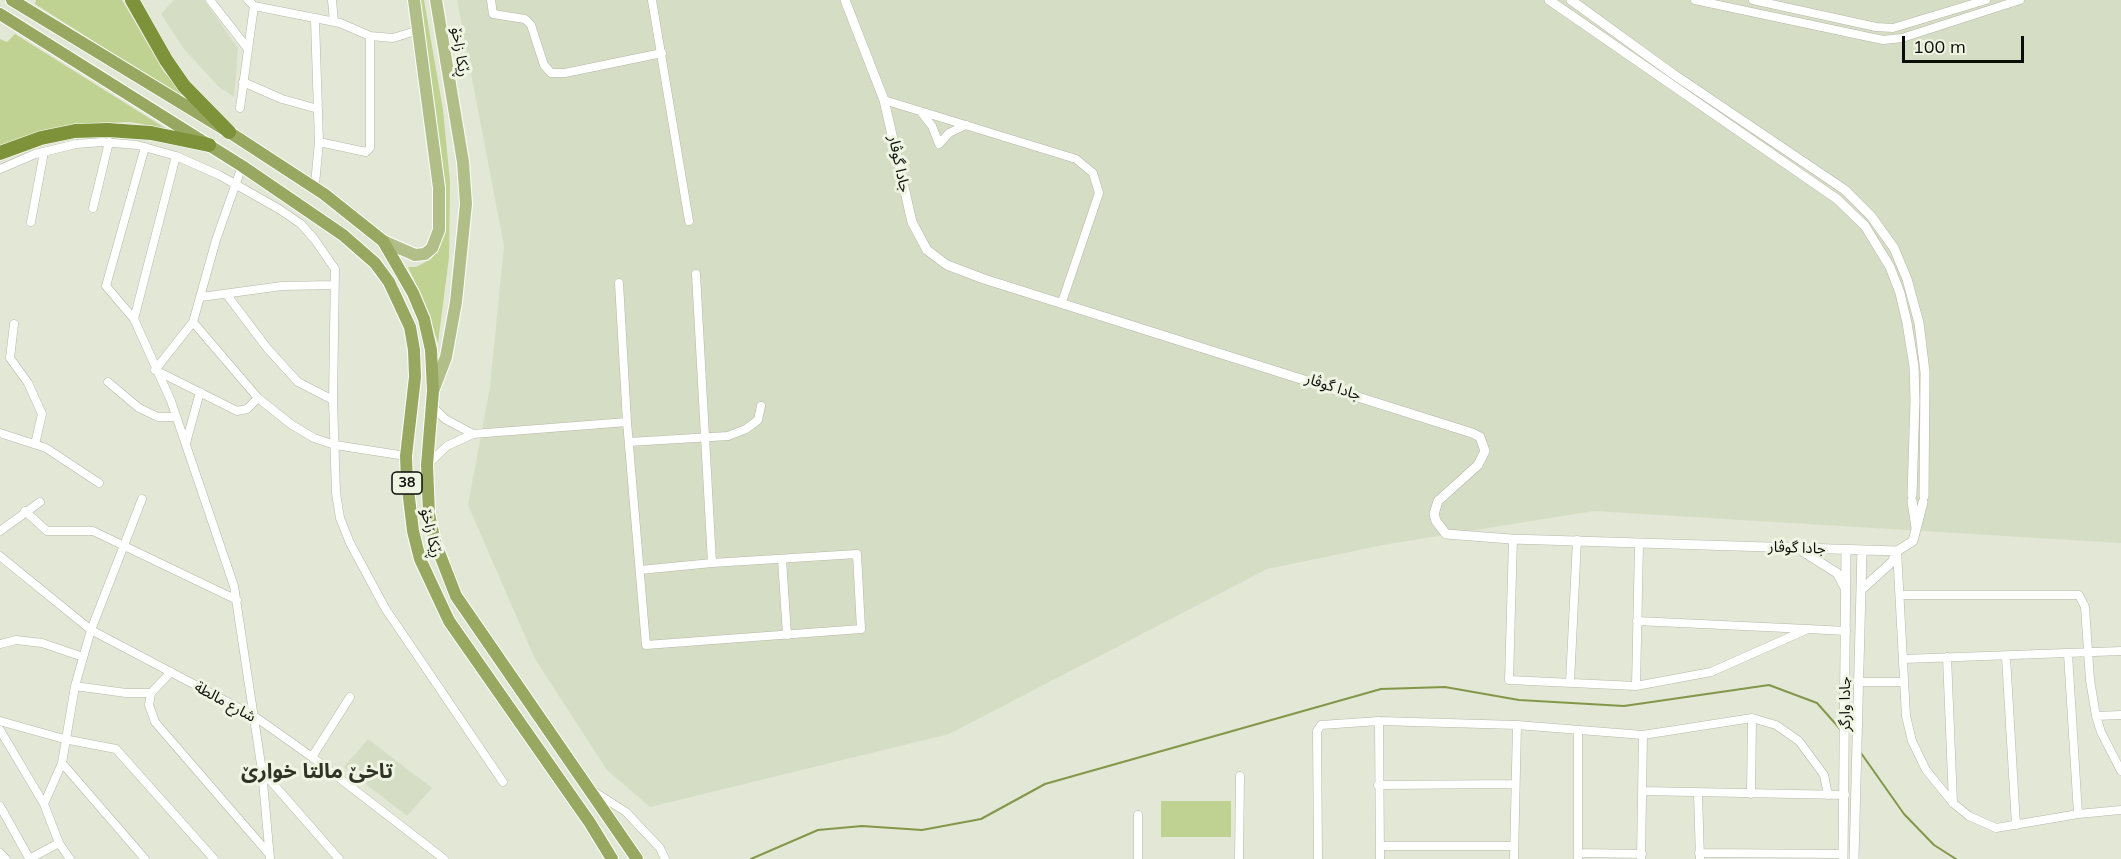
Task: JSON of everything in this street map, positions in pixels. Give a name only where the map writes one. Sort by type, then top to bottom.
[{"type":"highway","name":"ڕێکا زاخۆ","points":[[12,0],[229,132],[321,192],[383,241],[413,293],[424,319],[431,350],[433,391],[427,465],[429,514],[435,542],[456,596],[637,859]]},
{"type":"highway","points":[[132,0],[160,50],[184,86],[229,132]]},
{"type":"highway","name":"ڕێکا زاخۆ","points":[[0,14],[242,166],[358,246],[390,282],[410,327],[415,377],[406,456],[413,531],[420,559],[434,594],[449,621],[603,842],[612,859]]},
{"type":"highway","points":[[0,153],[41,138],[75,131],[108,130],[151,134],[209,146]]},
{"type":"highway","points":[[284,196],[298,177]]},
{"type":"highway","points":[[603,842],[619,832]]},
{"type":"main road","name":"ڕێکا زاخۆ","points":[[383,241],[415,255],[425,254],[432,248],[439,230],[439,188],[414,0]]},
{"type":"main road","name":"ڕێکا زاخۆ","points":[[433,391],[446,357],[456,302],[466,204],[463,162],[436,0]]},
{"type":"street","points":[[210,0],[248,50]]},
{"type":"street","points":[[332,0],[334,22]]},
{"type":"street","points":[[491,0],[493,14],[525,19],[531,25],[544,65],[551,73],[565,73],[662,53]]},
{"type":"street","points":[[652,0],[689,221]]},
{"type":"street","name":"جادا گوڤار","points":[[845,0],[884,100],[912,222],[927,250],[947,265],[1065,305],[1472,433],[1484,443],[1483,459],[1438,501],[1434,514],[1439,529],[1446,534],[1639,544],[1897,551]]},
{"type":"street","points":[[1549,0],[1837,199],[1864,226],[1890,267],[1900,293],[1914,366],[1915,458],[1912,498],[1916,528]]},
{"type":"street","points":[[1572,0],[1673,74],[1845,190],[1872,216],[1901,262],[1919,323],[1925,372],[1924,499],[1912,540],[1897,551],[1892,562],[1861,590]]},
{"type":"street","points":[[1695,0],[1883,40],[1902,38],[2020,0]]},
{"type":"street","points":[[1753,0],[1876,27],[1893,28],[1986,0]]},
{"type":"street","points":[[240,108],[248,50],[251,3],[315,20],[334,22],[370,36],[393,38],[419,30]]},
{"type":"street","points":[[315,20],[319,142],[315,184],[321,192]]},
{"type":"street","points":[[319,142],[366,152],[370,148],[370,36]]},
{"type":"street","points":[[243,82],[282,99],[318,109]]},
{"type":"street","points":[[884,100],[1076,159],[1093,173],[1099,193],[1062,302],[1065,305]]},
{"type":"street","points":[[920,111],[932,126],[939,144],[948,133],[969,125]]},
{"type":"street","points":[[93,207],[109,142]]},
{"type":"street","points":[[0,169],[44,152],[75,144],[109,142],[145,147],[176,156],[235,184],[301,224],[335,269],[333,400],[336,493],[340,518],[350,543],[385,608],[503,782]]},
{"type":"street","points":[[145,147],[106,286],[134,319],[176,417],[215,525],[237,600],[262,771],[271,858]]},
{"type":"street","points":[[31,222],[44,152]]},
{"type":"street","points":[[134,319],[176,156]]},
{"type":"street","points":[[155,370],[193,322],[242,166]]},
{"type":"street","points":[[1890,267],[1901,262]]},
{"type":"street","points":[[696,274],[712,563]]},
{"type":"street","points":[[619,283],[627,422],[646,645],[861,629],[857,554],[640,570]]},
{"type":"street","points":[[201,297],[282,286],[333,285]]},
{"type":"street","points":[[227,295],[298,382],[333,400]]},
{"type":"street","points":[[193,322],[258,398],[273,412],[307,434],[335,445],[406,456]]},
{"type":"street","points":[[14,324],[10,358],[28,383],[42,414],[35,444]]},
{"type":"street","points":[[155,370],[242,412],[258,398]]},
{"type":"street","points":[[108,382],[139,408],[158,417],[176,417]]},
{"type":"street","points":[[186,443],[200,392]]},
{"type":"street","points":[[432,406],[445,418],[473,434]]},
{"type":"street","points":[[629,442],[728,436],[746,429],[758,420],[761,406]]},
{"type":"street","points":[[427,465],[447,446],[473,434],[627,422]]},
{"type":"street","points":[[0,433],[35,444],[99,483]]},
{"type":"street","points":[[44,804],[62,763],[64,739],[75,686],[91,630],[142,499]]},
{"type":"street","points":[[0,531],[40,502]]},
{"type":"street","points":[[25,511],[47,531],[93,531],[237,600]]},
{"type":"street","points":[[1513,539],[1509,680],[1636,686],[1712,672],[1808,629]]},
{"type":"street","points":[[1570,682],[1577,540]]},
{"type":"street","points":[[1636,686],[1639,544]]},
{"type":"street","points":[[1798,548],[1837,573],[1846,590]]},
{"type":"street","name":"جادا وارگر","points":[[1843,856],[1846,550]]},
{"type":"street","name":"جادا وارگر","points":[[1854,859],[1862,550]]},
{"type":"street","points":[[1897,551],[1906,717],[1912,741],[1926,770],[1953,803],[1969,816],[1996,828],[2078,814],[2121,810]]},
{"type":"street","name":"شارع مالطة","points":[[0,556],[91,630],[254,716],[312,757],[444,859]]},
{"type":"street","points":[[782,559],[788,635]]},
{"type":"street","points":[[1900,595],[2076,594],[2082,597],[2085,607],[2096,716],[2101,732],[2121,771]]},
{"type":"street","points":[[1637,621],[1846,632]]},
{"type":"street","points":[[0,644],[16,640],[42,643],[83,657]]},
{"type":"street","points":[[1904,659],[2121,651]]},
{"type":"street","points":[[2068,654],[2078,814]]},
{"type":"street","points":[[1947,657],[1953,803]]},
{"type":"street","points":[[2006,657],[2016,825]]},
{"type":"street","points":[[171,672],[151,693],[149,705],[155,722],[271,858]]},
{"type":"street","points":[[1857,682],[1904,682]]},
{"type":"street","points":[[75,686],[126,693],[151,693]]},
{"type":"street","points":[[312,757],[350,697]]},
{"type":"street","points":[[2096,716],[2121,715]]},
{"type":"street","points":[[1318,859],[1317,731],[1321,725],[1379,722],[1517,724],[1643,735],[1678,732],[1752,718],[1776,725],[1799,741],[1824,776],[1828,795]]},
{"type":"street","points":[[1751,794],[1752,718]]},
{"type":"street","points":[[0,721],[64,739],[116,749],[214,859]]},
{"type":"street","points":[[1379,722],[1380,859]]},
{"type":"street","points":[[1514,859],[1517,724]]},
{"type":"street","points":[[0,729],[44,804],[59,843],[70,859]]},
{"type":"street","points":[[1578,730],[1578,856],[1642,856],[1643,735]]},
{"type":"street","points":[[62,763],[145,859]]},
{"type":"street","points":[[262,771],[339,859]]},
{"type":"street","points":[[1239,859],[1240,776]]},
{"type":"street","points":[[1378,785],[1515,784]]},
{"type":"street","points":[[587,787],[627,812],[666,859]]},
{"type":"street","points":[[1642,791],[1845,795]]},
{"type":"street","points":[[1698,793],[1700,856],[1843,856]]},
{"type":"street","points":[[0,806],[29,859],[59,843]]},
{"type":"street","points":[[1138,815],[1138,859]]},
{"type":"street","points":[[1380,846],[1514,846]]},
{"type":"street","points":[[0,853],[6,859]]},
{"type":"shaded area","points":[[174,0],[204,0],[238,48],[234,97],[218,86],[184,49],[161,14]]},
{"type":"shaded area","points":[[457,0],[2121,0],[2121,543],[1594,511],[1388,544],[1267,569],[949,734],[650,807],[607,770],[535,659],[468,505],[490,387],[504,246]]},
{"type":"shaded area","points":[[368,739],[432,788],[407,816],[344,767]]},
{"type":"green space","points":[[36,0],[122,0],[164,72],[191,103],[35,4]]},
{"type":"green space","points":[[416,0],[424,0],[443,110],[450,182],[449,257],[438,343],[421,294],[408,267],[416,267],[431,259],[439,248],[441,235]]},
{"type":"green space","points":[[15,34],[165,128],[130,122],[103,123],[49,129],[0,145],[0,39],[7,42]]},
{"type":"green space","points":[[1161,801],[1231,801],[1231,837],[1161,837]]},
{"type":"waterway","points":[[751,859],[818,830],[862,826],[922,830],[981,819],[1045,784],[1381,689],[1445,687],[1519,700],[1624,706],[1769,685],[1817,703],[1841,730]]},
{"type":"waterway","points":[[1861,753],[1904,814],[1934,845],[1956,859]]},
{"type":"district","name":"تاخێ مالتا خوارێ","points":[[317,772]]}]
